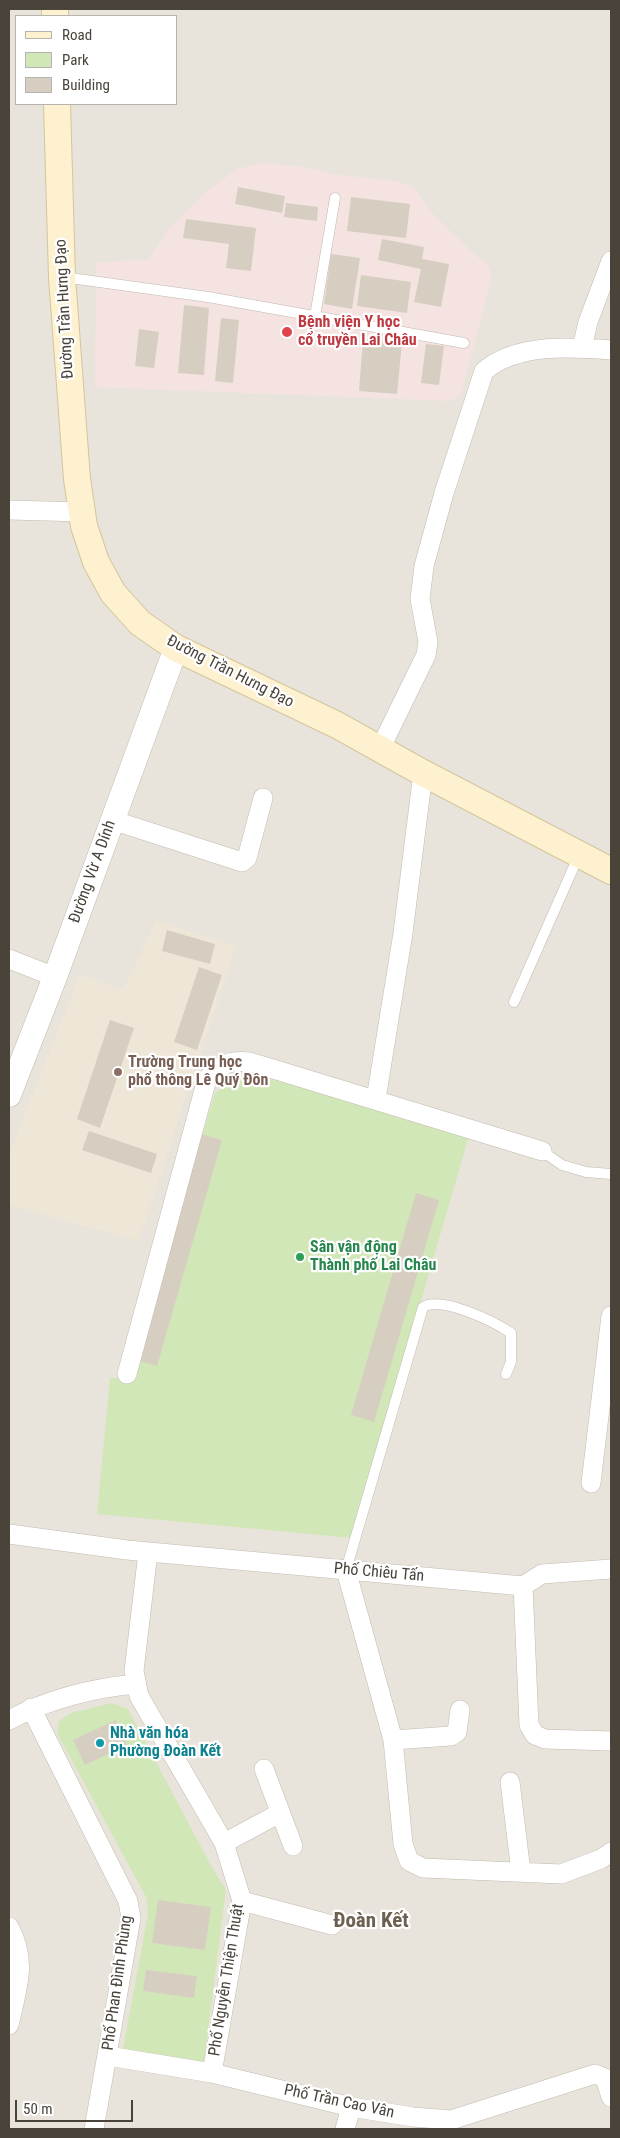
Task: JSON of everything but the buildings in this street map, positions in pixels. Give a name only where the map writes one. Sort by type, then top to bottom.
[{"type":"main road","name":"Đường Trần Hưng Đạo","points":[[57,105],[62,277],[76,479],[82,512],[96,562],[113,593],[140,623],[176,648],[337,726],[611,871]]},
{"type":"street","points":[[582,348],[588,322],[611,261]]},
{"type":"street","points":[[380,749],[426,655],[428,642],[420,599],[424,566],[444,493],[484,371],[492,364],[525,352],[582,348],[611,350]]},
{"type":"street","points":[[9,510],[82,512]]},
{"type":"street","name":"Đường Vừ A Dính","points":[[9,1094],[55,977],[176,648]]},
{"type":"street","points":[[376,1099],[402,933],[423,773]]},
{"type":"street","points":[[112,820],[242,862],[248,858],[263,798]]},
{"type":"street","points":[[9,959],[55,977]]},
{"type":"street","points":[[127,1374],[207,1079],[218,1068],[233,1061],[250,1062],[542,1151]]},
{"type":"street","points":[[591,1483],[611,1316]]},
{"type":"street","name":"Phố Chiêu Tấn","points":[[9,1534],[148,1552],[523,1586]]},
{"type":"street","name":"Phố Nguyễn Thiện Thuật","points":[[148,1552],[134,1671],[136,1684],[140,1696],[224,1843],[242,1901],[212,2073]]},
{"type":"street","points":[[611,1568],[542,1574],[523,1586],[529,1725],[535,1735],[545,1739],[611,1741]]},
{"type":"street","points":[[346,1570],[393,1740],[403,1844],[409,1861],[423,1868],[561,1874],[601,1859],[611,1852]]},
{"type":"street","points":[[9,1720],[32,1708],[112,1686],[136,1684]]},
{"type":"street","name":"Phố Phan Đình Phùng","points":[[32,1708],[128,1901],[131,1918],[94,2129]]},
{"type":"street","points":[[393,1740],[451,1736],[457,1732],[460,1710]]},
{"type":"street","points":[[264,1769],[294,1846]]},
{"type":"street","points":[[510,1782],[521,1872]]},
{"type":"street","points":[[224,1843],[280,1813]]},
{"type":"street","points":[[242,1901],[332,1924]]},
{"type":"street","points":[[9,1927],[19,1947],[21,1958],[9,2025]]},
{"type":"street","name":"Phố Trần Cao Vân","points":[[108,2056],[212,2073],[351,2107],[413,2117],[451,2120],[595,2074],[605,2078],[611,2097]]},
{"type":"street","points":[[345,2129],[351,2107]]},
{"type":"lane","points":[[315,316],[335,198]]},
{"type":"lane","points":[[62,277],[208,297],[464,343]]},
{"type":"lane","points":[[514,1002],[579,854]]},
{"type":"lane","points":[[542,1151],[562,1165],[586,1172],[611,1174]]},
{"type":"lane","points":[[346,1570],[423,1307],[439,1303],[496,1323],[510,1333],[511,1362],[506,1374]]},
{"type":"shaded area","points":[[9,9],[611,9],[611,2129],[9,2129]]},
{"type":"shaded area","name":"Bệnh viện Y học cổ truyền Lai Châu","points":[[263,163],[307,167],[331,174],[395,181],[413,186],[430,211],[476,256],[486,262],[492,276],[461,395],[451,401],[95,387],[96,263],[149,259],[171,227],[205,193],[237,169]]},
{"type":"shaded area","name":"Trường Trung học phổ thông Lê Quý Đôn","points":[[156,921],[236,946],[139,1241],[9,1205],[9,1154],[80,974],[123,990]]},
{"type":"green space","name":"Sân vận động Thành phố Lai Châu","points":[[246,1072],[469,1136],[352,1538],[97,1514],[110,1378],[130,1378],[215,1093],[235,1080],[236,1075],[240,1076]]},
{"type":"green space","points":[[112,1703],[128,1709],[209,1862],[226,1890],[204,2062],[123,2049],[148,1914],[146,1897],[57,1733],[59,1721],[71,1713]]},
{"type":"place","name":"Bệnh viện Y học cổ truyền Lai Châu","points":[[287,332]]},
{"type":"place","name":"Trường Trung học phổ thông Lê Quý Đôn","points":[[118,1072]]},
{"type":"place","name":"Sân vận động Thành phố Lai Châu","points":[[300,1257]]},
{"type":"place","name":"Nhà văn hóa Phường Đoàn Kết","points":[[100,1743]]},
{"type":"district","name":"Đoàn Kết","points":[[371,1922]]}]
